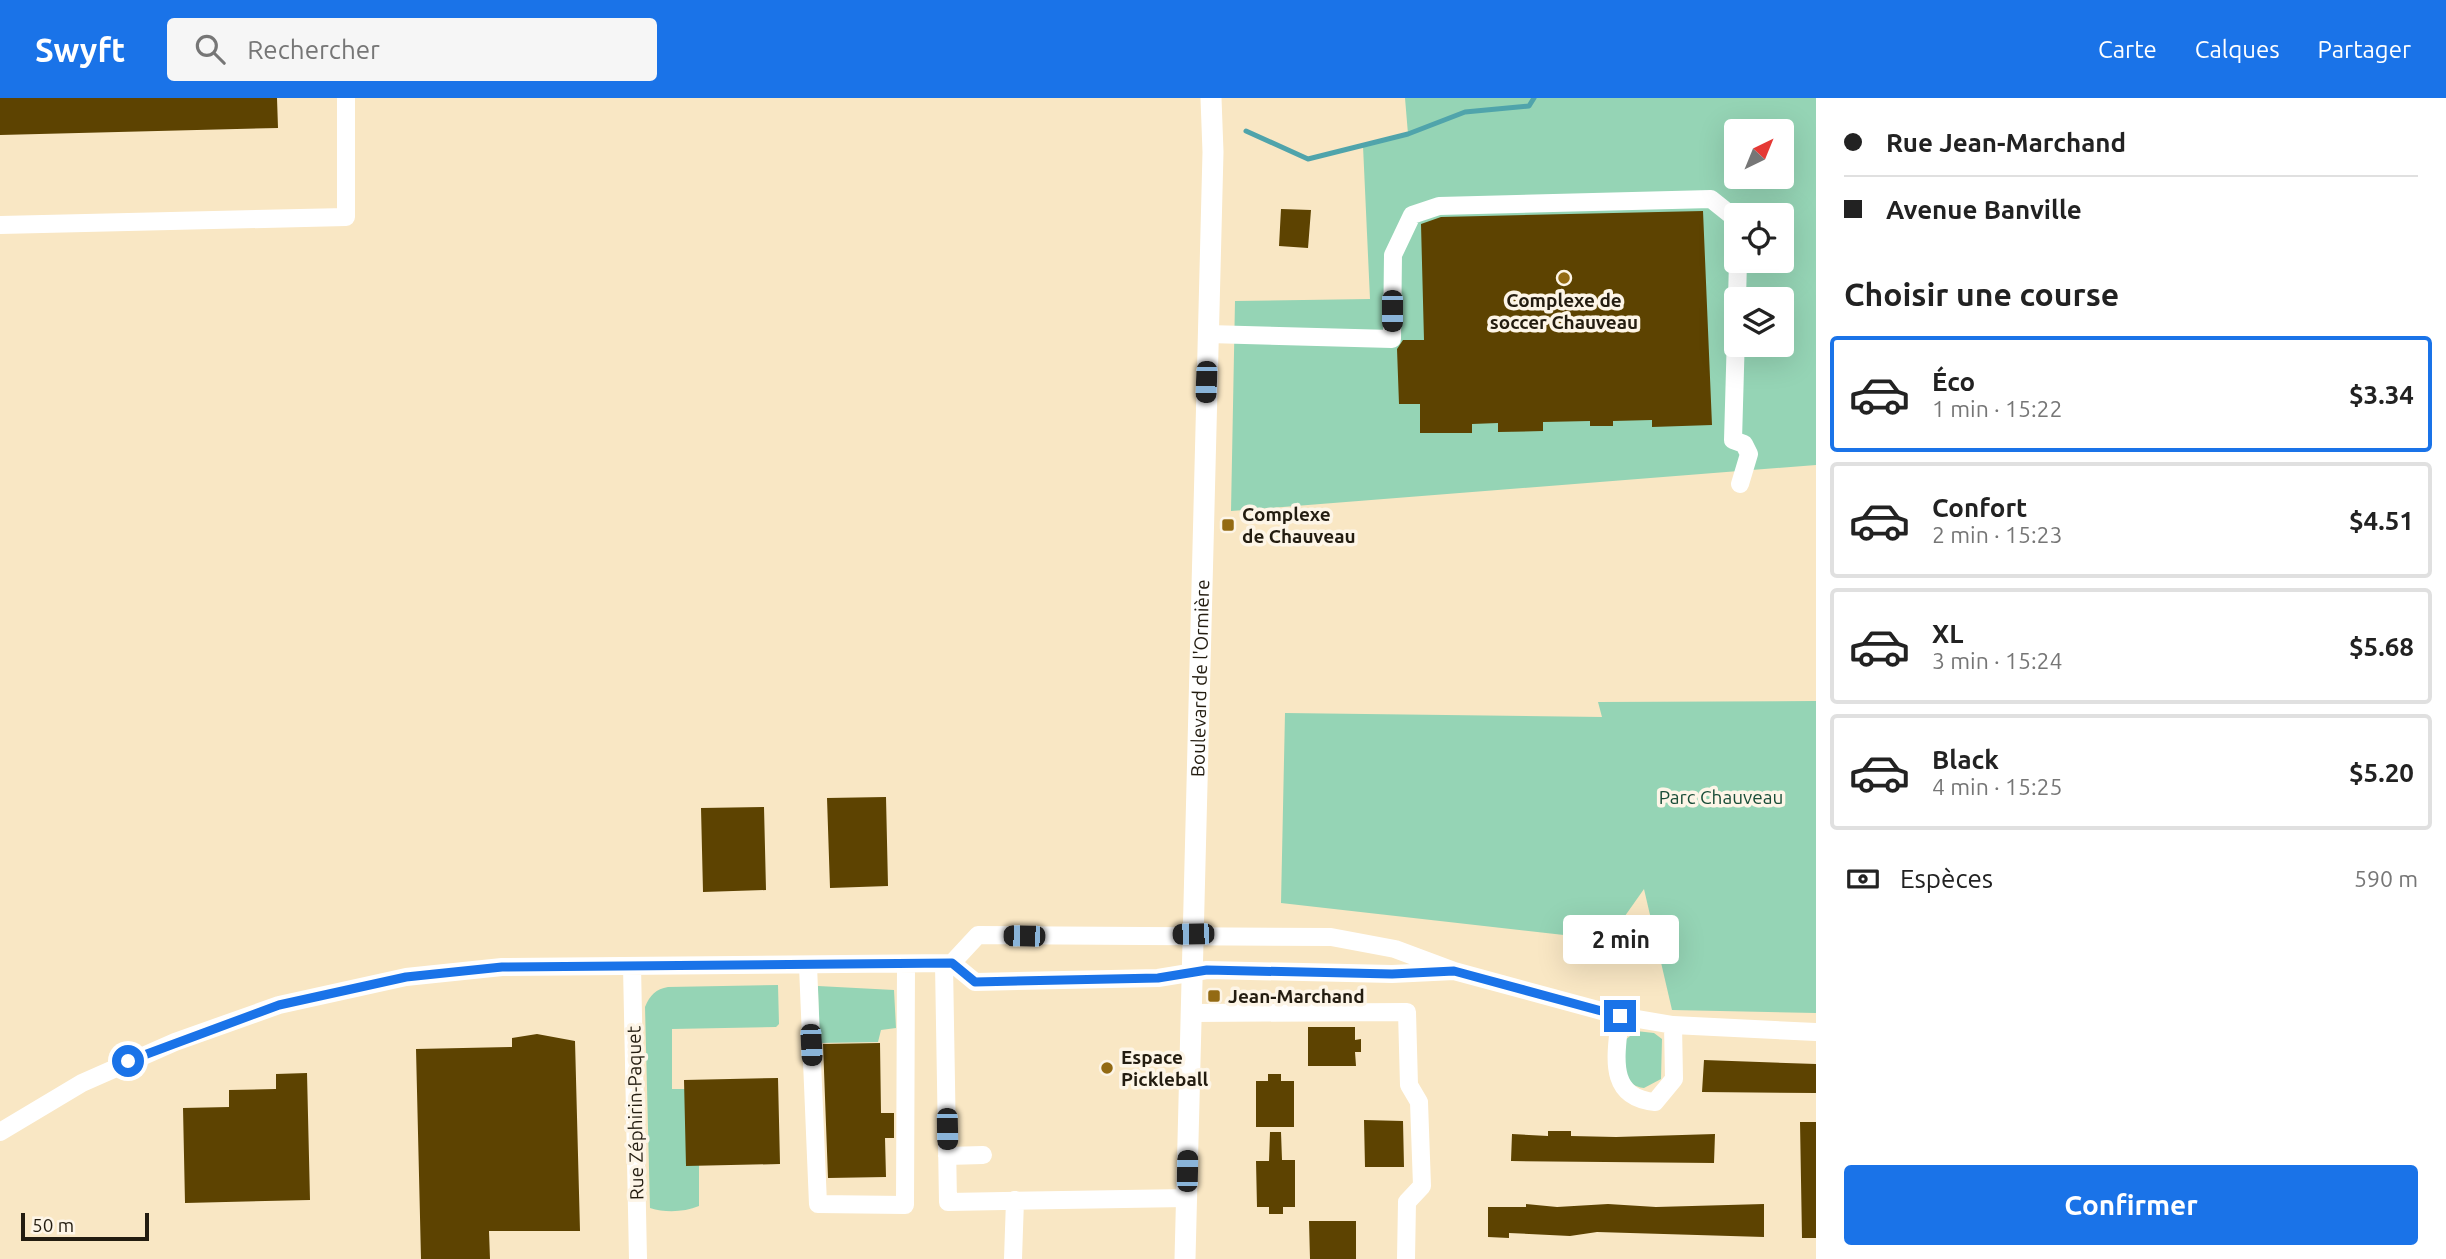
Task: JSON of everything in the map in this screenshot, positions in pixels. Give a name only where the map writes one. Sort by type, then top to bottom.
[{"type":"main road","name":"Boulevard de l'Ormière","points":[[1185,1259],[1208,334],[1211,98]]},
{"type":"street","points":[[0,225],[346,217],[346,98]]},
{"type":"street","points":[[1208,334],[1392,339],[1392,256],[1412,215],[1439,206],[1711,199],[1724,209]]},
{"type":"street","points":[[1735,357],[1733,440],[1744,444],[1749,454],[1740,484]]},
{"type":"street","points":[[1186,1198],[948,1202],[948,963],[978,935],[1193,934],[1331,937],[1395,949],[1454,971],[1620,1016],[1673,1025],[1816,1032]]},
{"type":"street","points":[[0,1132],[34,1110],[128,1061],[279,1005],[406,977],[502,967],[948,963],[975,982],[1158,978],[1192,972],[1454,971]]},
{"type":"street","points":[[808,966],[818,1204],[905,1205],[906,965]]},
{"type":"street","name":"Rue Zéphirin-Paquet","points":[[632,966],[638,1259]]},
{"type":"street","points":[[1191,1013],[1407,1012],[1409,1085],[1419,1102],[1422,1186],[1407,1202],[1406,1259]]},
{"type":"street","points":[[1620,1016],[1616,1072],[1625,1090],[1639,1100],[1654,1102],[1674,1079],[1673,1025]]},
{"type":"street","points":[[947,1156],[983,1155]]},
{"type":"street","points":[[1013,1259],[1015,1200]]},
{"type":"green space","points":[[1405,98],[1816,98],[1816,465],[1231,511],[1235,301],[1370,299],[1363,146],[1408,134]]},
{"type":"green space","name":"Parc Chauveau","points":[[1816,701],[1816,1013],[1672,1010],[1644,889],[1608,940],[1281,903],[1285,713],[1602,717],[1598,702]]},
{"type":"green space","points":[[778,985],[779,1024],[776,1027],[672,1029],[672,1089],[685,1089],[699,1165],[699,1206],[675,1211],[650,1208],[645,1007],[649,999],[660,989],[668,987]]},
{"type":"green space","points":[[818,986],[894,990],[896,1028],[881,1030],[878,1042],[819,1043]]},
{"type":"green space","points":[[1636,1031],[1654,1033],[1662,1039],[1661,1079],[1644,1088],[1631,1082],[1625,1071],[1624,1041]]},
{"type":"building","points":[[0,98],[277,98],[278,128],[0,135]]},
{"type":"building","points":[[1281,209],[1311,210],[1308,248],[1279,246]]},
{"type":"building","name":"Complexe de soccer Chauveau","points":[[1703,211],[1712,425],[1652,427],[1652,420],[1613,421],[1613,426],[1590,426],[1590,421],[1543,422],[1543,431],[1498,432],[1498,423],[1472,424],[1472,433],[1420,433],[1420,404],[1399,404],[1397,349],[1403,340],[1424,340],[1421,224],[1441,217]]},
{"type":"building","points":[[886,797],[888,886],[830,888],[827,798]]},
{"type":"building","points":[[764,807],[766,890],[703,892],[701,808]]},
{"type":"building","points":[[1308,1027],[1355,1027],[1355,1040],[1361,1039],[1361,1052],[1355,1052],[1356,1066],[1308,1066]]},
{"type":"building","points":[[537,1034],[575,1041],[580,1231],[489,1231],[490,1259],[421,1259],[416,1049],[512,1047],[512,1038]]},
{"type":"building","points":[[880,1043],[881,1113],[894,1113],[894,1138],[885,1138],[886,1177],[828,1178],[823,1044]]},
{"type":"building","points":[[1704,1060],[1816,1064],[1816,1093],[1702,1092]]},
{"type":"building","points":[[307,1073],[310,1200],[185,1203],[183,1108],[229,1107],[229,1090],[276,1089],[276,1074]]},
{"type":"building","points":[[1268,1074],[1281,1074],[1281,1081],[1294,1081],[1294,1127],[1256,1127],[1256,1081],[1268,1081]]},
{"type":"building","points":[[778,1078],[780,1164],[686,1166],[684,1080]]},
{"type":"building","points":[[1364,1120],[1403,1121],[1404,1167],[1365,1167]]},
{"type":"building","points":[[1800,1122],[1816,1122],[1816,1238],[1802,1238]]},
{"type":"building","points":[[1548,1131],[1571,1131],[1571,1136],[1616,1137],[1715,1134],[1714,1163],[1511,1161],[1512,1134],[1548,1136]]},
{"type":"building","points":[[1270,1132],[1281,1132],[1282,1160],[1295,1160],[1295,1207],[1283,1207],[1283,1214],[1269,1214],[1269,1207],[1257,1207],[1256,1161],[1269,1161]]},
{"type":"building","points":[[1526,1204],[1557,1207],[1608,1204],[1656,1207],[1764,1204],[1764,1237],[1597,1232],[1570,1236],[1509,1233],[1509,1238],[1488,1237],[1488,1207],[1526,1207]]},
{"type":"building","points":[[1309,1221],[1356,1221],[1356,1259],[1310,1259]]},
{"type":"waterway","points":[[1246,131],[1308,159],[1408,134],[1465,112],[1529,106],[1534,98]]},
{"type":"place","name":"Complexe de soccer Chauveau","points":[[1564,278]]},
{"type":"place","name":"Complexe de Chauveau","points":[[1228,525]]},
{"type":"place","name":"Jean-Marchand","points":[[1214,996]]},
{"type":"place","name":"Espace Pickleball","points":[[1107,1068]]},
{"type":"route","points":[[128,1061],[226,1022],[279,1005],[406,977],[502,967],[952,963],[975,982],[1158,978],[1207,970],[1392,974],[1454,971],[1620,1016]]}]
